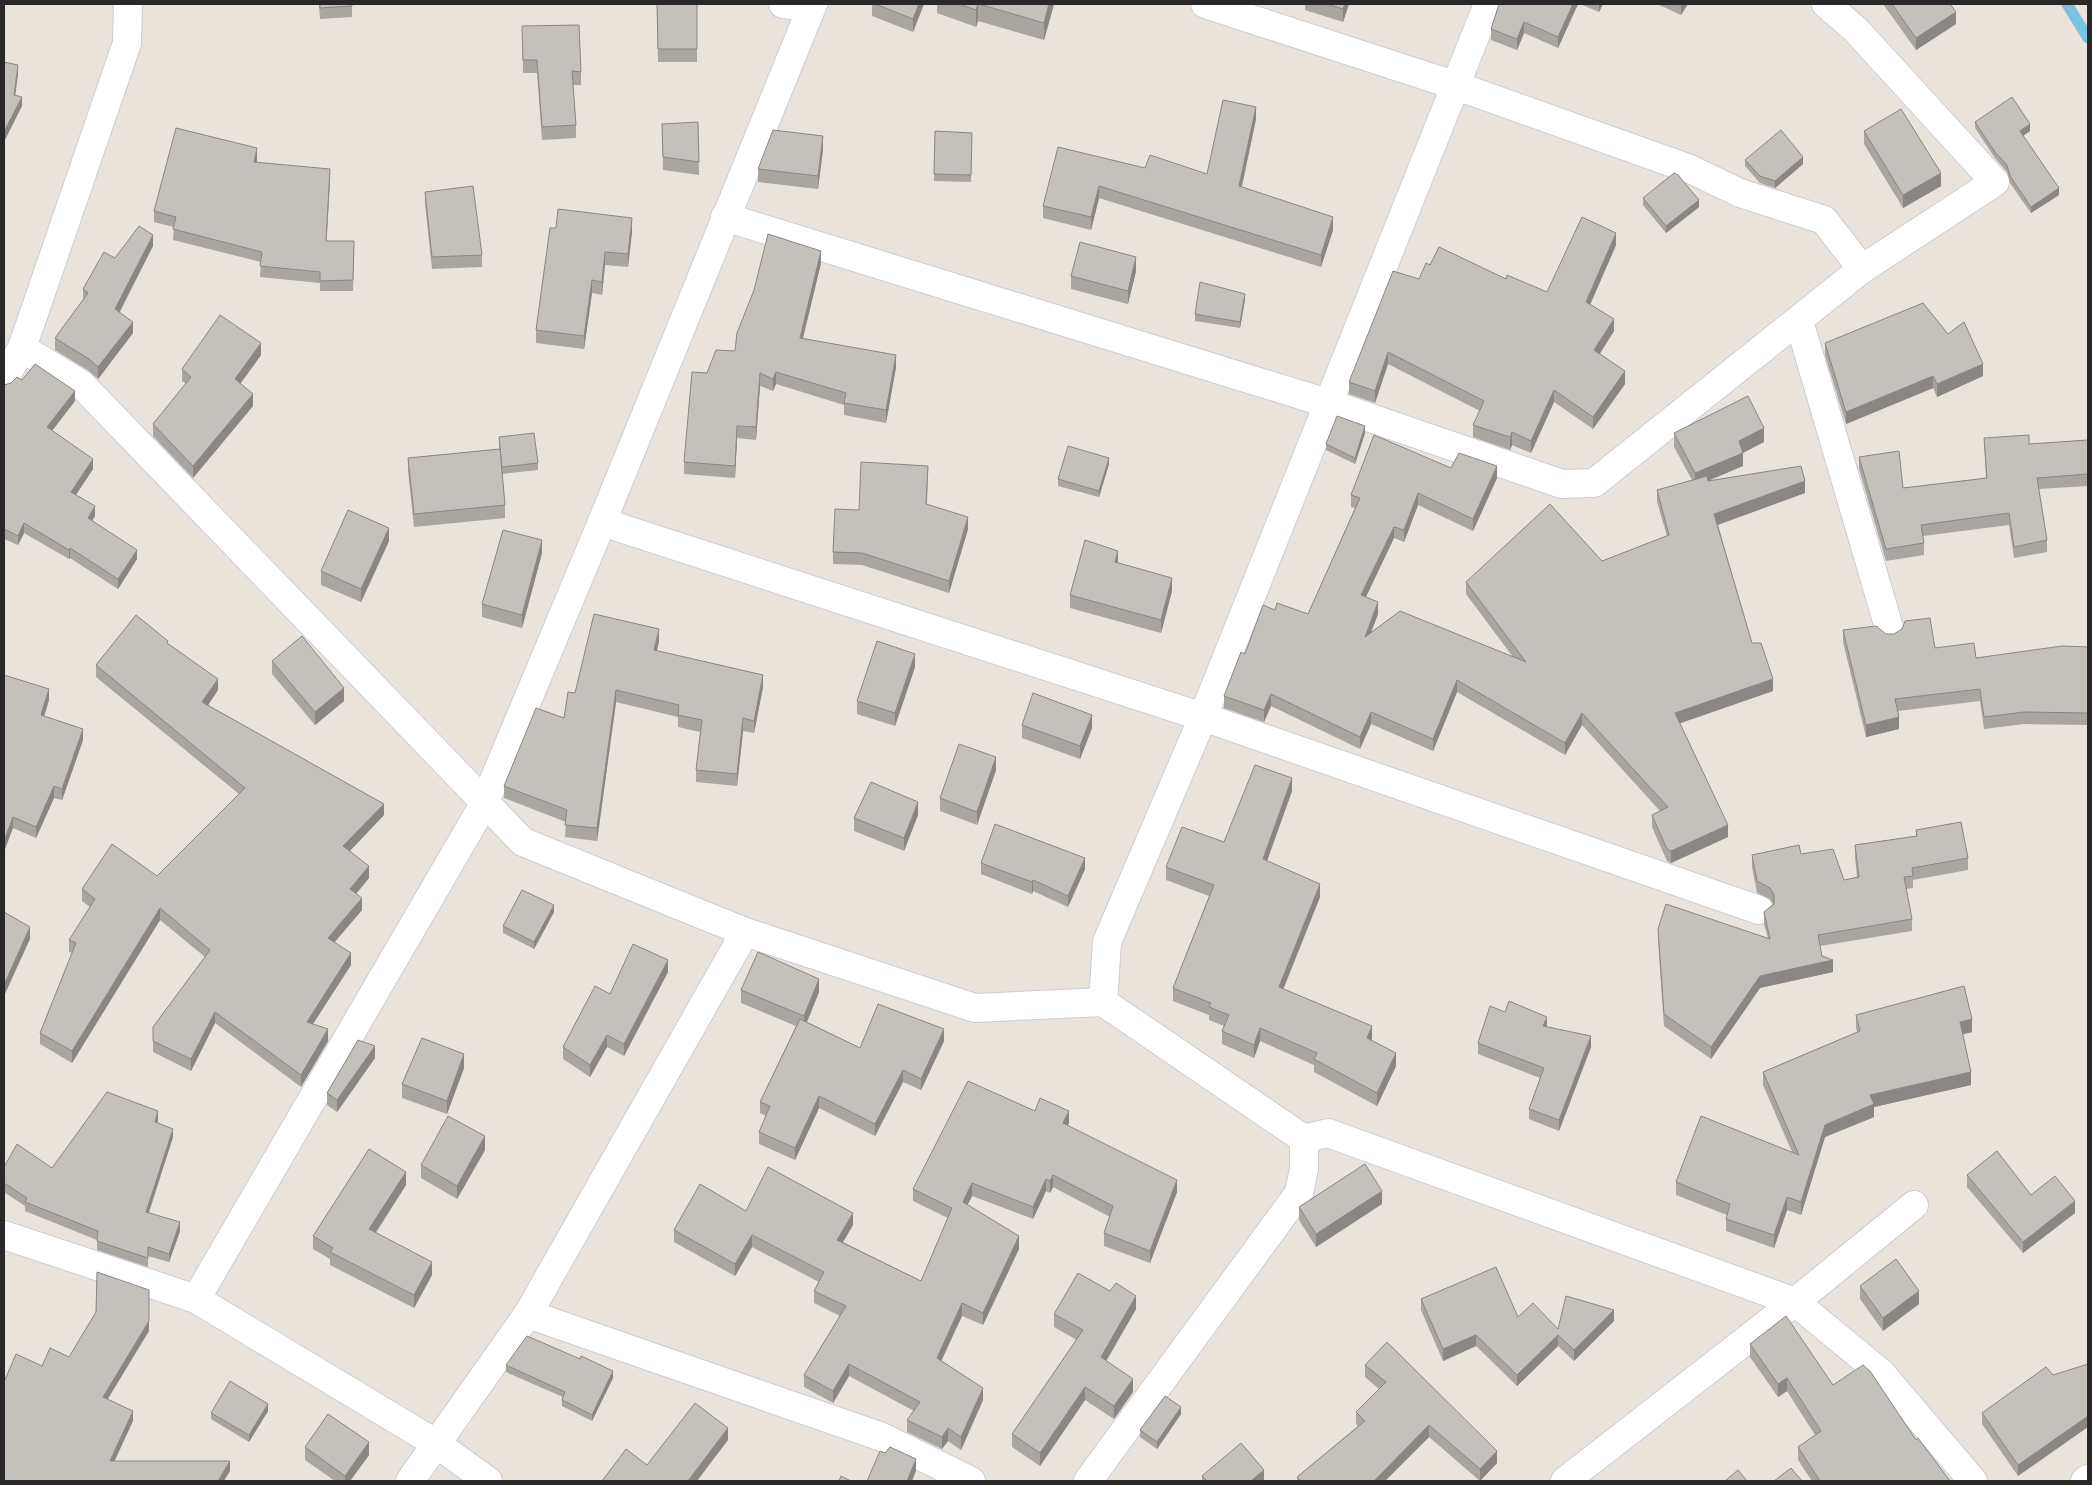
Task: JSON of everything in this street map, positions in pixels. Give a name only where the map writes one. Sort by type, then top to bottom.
[{"type":"street","points":[[4,379],[22,348],[127,43],[128,4]]},
{"type":"street","points":[[196,1299],[484,804],[602,522],[724,217],[812,6],[783,4]]},
{"type":"street","points":[[1205,4],[1457,86],[1690,169],[1740,193],[1824,220],[1862,269]]},
{"type":"street","points":[[1103,1002],[1107,942],[1203,718],[1457,86],[1488,4]]},
{"type":"street","points":[[724,217],[1330,404],[1562,484],[1594,483],[1862,269],[1996,182],[1856,30],[1826,4]]},
{"type":"street","points":[[1799,321],[1890,631]]},
{"type":"street","points":[[22,348],[81,384],[484,804],[523,842],[745,932],[975,1008],[1103,1002],[1304,1139],[1328,1133],[1795,1302],[1881,1373],[1973,1481]]},
{"type":"street","points":[[602,522],[1203,718],[1759,910]]},
{"type":"street","points":[[410,1481],[528,1314],[745,932]]},
{"type":"street","points":[[1088,1481],[1299,1193],[1304,1168],[1304,1139]]},
{"type":"street","points":[[1565,1481],[1795,1302],[1914,1205]]},
{"type":"street","points":[[4,1235],[196,1299],[437,1444],[488,1481]]},
{"type":"street","points":[[528,1314],[882,1437],[971,1481]]},
{"type":"building","points":[[320,4],[352,4],[352,6],[320,8]]},
{"type":"building","points":[[657,4],[697,4],[697,49],[658,49]]},
{"type":"building","points":[[875,4],[919,4],[913,19]]},
{"type":"building","points":[[959,4],[978,4],[976,10]]},
{"type":"building","points":[[979,4],[1049,4],[1044,23]]},
{"type":"building","points":[[1327,4],[1345,4],[1343,9]]},
{"type":"building","points":[[1499,4],[1573,4],[1558,37],[1524,22],[1517,39],[1491,29]]},
{"type":"building","points":[[1892,4],[1950,4],[1956,12],[1916,38]]},
{"type":"building","points":[[579,25],[581,72],[572,71],[576,125],[542,127],[537,60],[523,60],[522,26]]},
{"type":"building","points":[[4,62],[18,65],[14,95],[22,97],[4,132]]},
{"type":"building","points":[[2012,97],[2030,124],[2020,131],[2059,188],[2031,207],[2010,176],[2007,165],[1995,152],[1975,122]]},
{"type":"building","points":[[1223,100],[1256,107],[1239,186],[1333,217],[1321,255],[1099,186],[1091,217],[1043,206],[1058,147],[1145,168],[1150,155],[1207,174]]},
{"type":"building","points":[[1901,109],[1941,173],[1903,195],[1864,131]]},
{"type":"building","points":[[698,122],[699,162],[663,157],[662,124]]},
{"type":"building","points":[[176,128],[257,148],[254,162],[330,169],[326,241],[354,241],[353,280],[320,281],[320,272],[260,266],[262,252],[173,229],[176,217],[154,211]]},
{"type":"building","points":[[773,130],[823,136],[818,176],[758,169]]},
{"type":"building","points":[[1781,130],[1803,157],[1775,181],[1760,176],[1745,160]]},
{"type":"building","points":[[935,131],[972,133],[971,175],[934,174]]},
{"type":"building","points":[[1674,173],[1678,175],[1699,200],[1666,226],[1643,198]]},
{"type":"building","points":[[473,186],[482,255],[432,257],[425,192]]},
{"type":"building","points":[[558,209],[632,218],[628,254],[605,252],[602,282],[592,280],[584,336],[536,330],[550,228],[556,228]]},
{"type":"building","points":[[1582,217],[1616,233],[1586,302],[1614,319],[1594,350],[1625,371],[1593,417],[1554,390],[1531,441],[1512,432],[1510,437],[1473,425],[1484,401],[1388,352],[1375,391],[1349,382],[1393,271],[1419,279],[1426,263],[1430,265],[1439,247],[1506,279],[1507,275],[1547,292]]},
{"type":"building","points":[[139,226],[153,235],[115,309],[133,322],[98,367],[89,359],[55,338],[88,293],[83,289],[104,252],[115,258]]},
{"type":"building","points":[[768,234],[821,251],[800,338],[896,355],[886,410],[844,403],[846,393],[776,372],[773,379],[760,373],[756,427],[737,426],[735,466],[684,462],[692,372],[707,373],[716,350],[735,351],[737,333],[754,290]]},
{"type":"building","points":[[1080,242],[1136,257],[1128,291],[1071,276]]},
{"type":"building","points":[[1200,282],[1245,294],[1240,322],[1195,314]]},
{"type":"building","points":[[1923,303],[1948,334],[1964,322],[1983,364],[1937,384],[1933,376],[1846,412],[1825,343]]},
{"type":"building","points":[[220,315],[261,343],[235,379],[253,394],[193,466],[153,424],[191,377],[182,369]]},
{"type":"building","points":[[35,364],[75,391],[47,427],[93,459],[71,492],[95,506],[88,518],[137,550],[118,579],[70,548],[69,550],[24,523],[18,536],[4,529],[4,385],[11,383],[17,377],[22,380]]},
{"type":"building","points":[[1748,396],[1764,428],[1739,441],[1743,453],[1695,473],[1674,433]]},
{"type":"building","points":[[1337,416],[1365,426],[1355,458],[1326,444]]},
{"type":"building","points":[[534,433],[538,463],[502,467],[499,437]]},
{"type":"building","points":[[1374,435],[1451,468],[1459,453],[1497,466],[1473,519],[1418,493],[1404,530],[1394,527],[1361,595],[1378,602],[1365,637],[1400,611],[1526,662],[1466,582],[1550,504],[1602,561],[1669,535],[1657,490],[1707,476],[1708,481],[1801,466],[1805,481],[1714,514],[1752,643],[1761,643],[1773,679],[1675,713],[1728,825],[1671,851],[1667,849],[1652,815],[1668,807],[1582,713],[1565,743],[1457,680],[1433,739],[1371,712],[1360,737],[1271,694],[1264,710],[1224,696],[1241,652],[1245,654],[1263,605],[1275,610],[1277,603],[1308,614],[1360,498],[1351,495]]},
{"type":"building","points":[[2029,435],[2029,444],[2088,440],[2088,474],[2037,478],[2047,540],[2014,547],[2009,513],[1921,525],[1924,543],[1886,549],[1859,457],[1899,451],[1903,488],[1987,478],[1984,438]]},
{"type":"building","points":[[1068,446],[1109,458],[1099,491],[1058,479]]},
{"type":"building","points":[[500,449],[505,505],[414,514],[408,458]]},
{"type":"building","points":[[861,462],[928,466],[926,504],[968,517],[949,581],[862,553],[833,552],[835,509],[859,510]]},
{"type":"building","points":[[348,510],[389,528],[361,589],[321,571]]},
{"type":"building","points":[[503,530],[542,540],[522,615],[482,604]]},
{"type":"building","points":[[1085,540],[1118,551],[1115,562],[1172,578],[1161,620],[1070,595]]},
{"type":"building","points":[[594,614],[659,629],[654,650],[763,675],[754,721],[743,718],[737,774],[696,770],[702,720],[678,715],[679,705],[616,690],[597,828],[565,825],[567,810],[504,786],[536,708],[564,718],[568,692],[575,693]]},
{"type":"building","points":[[136,615],[168,641],[167,643],[218,679],[202,702],[384,804],[343,846],[369,866],[350,889],[362,898],[328,938],[351,953],[307,1022],[328,1029],[301,1075],[215,1012],[191,1059],[153,1041],[153,1027],[210,950],[160,908],[72,1051],[40,1033],[76,943],[69,940],[95,899],[82,889],[112,844],[157,876],[245,788],[96,665]]},
{"type":"building","points":[[1930,618],[1935,648],[1974,643],[1976,658],[2062,646],[2088,647],[2088,713],[2024,712],[1984,717],[1980,689],[1895,699],[1899,717],[1866,725],[1843,630],[1876,626],[1886,634],[1894,634],[1902,629],[1905,621]]},
{"type":"building","points":[[302,636],[344,688],[315,712],[272,661]]},
{"type":"building","points":[[877,641],[915,654],[895,713],[857,701]]},
{"type":"building","points":[[4,675],[49,689],[41,715],[83,729],[62,789],[54,786],[36,827],[13,817],[4,841]]},
{"type":"building","points":[[1033,693],[1092,715],[1080,746],[1022,725]]},
{"type":"building","points":[[959,744],[996,757],[977,812],[940,798]]},
{"type":"building","points":[[1255,765],[1292,778],[1263,859],[1320,884],[1279,987],[1372,1026],[1367,1038],[1396,1053],[1377,1093],[1314,1059],[1317,1053],[1260,1028],[1254,1045],[1222,1031],[1229,1015],[1209,1007],[1211,1003],[1173,988],[1214,885],[1166,867],[1182,827],[1224,842]]},
{"type":"building","points":[[871,782],[918,802],[904,838],[854,818]]},
{"type":"building","points":[[1961,822],[1968,858],[1912,868],[1913,876],[1904,877],[1912,919],[1818,935],[1822,956],[1833,960],[1760,976],[1711,1047],[1664,1014],[1658,929],[1666,904],[1770,939],[1764,912],[1774,904],[1774,895],[1770,888],[1757,881],[1752,855],[1799,845],[1801,854],[1833,849],[1844,880],[1859,877],[1855,845],[1917,836],[1916,830]]},
{"type":"building","points":[[995,824],[1085,858],[1068,896],[1033,880],[1032,882],[981,863]]},
{"type":"building","points":[[522,890],[554,905],[534,942],[503,926]]},
{"type":"building","points":[[4,912],[30,927],[4,985]]},
{"type":"building","points":[[633,944],[668,960],[624,1044],[607,1035],[590,1065],[563,1047],[595,986],[610,994]]},
{"type":"building","points":[[758,952],[819,979],[804,1016],[741,990]]},
{"type":"building","points":[[1964,986],[1972,1019],[1960,1022],[1971,1072],[1870,1095],[1874,1104],[1825,1125],[1801,1202],[1787,1197],[1774,1235],[1726,1219],[1730,1204],[1676,1182],[1701,1116],[1799,1155],[1763,1072],[1860,1031],[1856,1015]]},
{"type":"building","points":[[1509,1001],[1547,1017],[1543,1026],[1591,1036],[1559,1120],[1529,1109],[1544,1068],[1478,1043],[1490,1006],[1505,1012]]},
{"type":"building","points":[[878,1004],[944,1029],[921,1079],[903,1070],[875,1124],[819,1096],[795,1148],[759,1132],[770,1106],[760,1102],[800,1019],[860,1048]]},
{"type":"building","points":[[422,1038],[464,1054],[447,1101],[402,1084]]},
{"type":"building","points":[[358,1040],[375,1046],[337,1100],[327,1093]]},
{"type":"building","points":[[968,1081],[1035,1111],[1040,1098],[1069,1111],[1063,1123],[1177,1180],[1150,1251],[1104,1233],[1113,1206],[1053,1175],[1050,1181],[1046,1179],[1033,1207],[972,1183],[963,1202],[1019,1236],[983,1313],[962,1303],[937,1358],[983,1388],[961,1437],[948,1428],[942,1437],[907,1420],[920,1402],[849,1364],[833,1391],[804,1375],[846,1306],[814,1291],[824,1272],[752,1235],[735,1264],[674,1230],[700,1184],[746,1211],[768,1167],[853,1213],[837,1240],[921,1281],[952,1208],[913,1189]]},
{"type":"building","points":[[107,1092],[158,1111],[155,1122],[173,1129],[146,1212],[180,1222],[169,1254],[148,1247],[148,1258],[97,1241],[98,1231],[25,1202],[27,1198],[4,1183],[4,1167],[17,1144],[52,1168]]},
{"type":"building","points":[[448,1116],[485,1136],[457,1186],[421,1165]]},
{"type":"building","points":[[369,1149],[406,1172],[369,1229],[432,1262],[414,1295],[330,1252],[333,1248],[313,1236]]},
{"type":"building","points":[[1997,1151],[2031,1195],[2055,1176],[2075,1201],[2023,1242],[1967,1175]]},
{"type":"building","points":[[1365,1164],[1382,1191],[1316,1234],[1299,1207]]},
{"type":"building","points":[[1896,1259],[1919,1291],[1883,1318],[1860,1286]]},
{"type":"building","points":[[1496,1267],[1518,1317],[1533,1303],[1558,1329],[1566,1296],[1614,1310],[1574,1350],[1558,1335],[1517,1375],[1476,1335],[1443,1349],[1421,1299]]},
{"type":"building","points":[[97,1272],[149,1290],[149,1321],[103,1397],[133,1411],[110,1461],[230,1461],[218,1481],[4,1481],[4,1382],[16,1354],[42,1366],[50,1348],[69,1357],[96,1312]]},
{"type":"building","points":[[1078,1273],[1110,1291],[1116,1283],[1136,1296],[1101,1357],[1133,1379],[1114,1406],[1085,1387],[1040,1453],[1012,1434],[1083,1330],[1054,1314]]},
{"type":"building","points":[[1786,1316],[1833,1385],[1863,1365],[1870,1371],[1916,1440],[1918,1438],[1950,1481],[1820,1481],[1798,1447],[1821,1431],[1787,1378],[1778,1384],[1750,1344]]},
{"type":"building","points":[[527,1336],[580,1359],[581,1356],[613,1371],[592,1415],[562,1400],[565,1392],[506,1365]]},
{"type":"building","points":[[1387,1342],[1497,1451],[1480,1469],[1429,1425],[1374,1481],[1301,1481],[1297,1477],[1365,1421],[1356,1412],[1386,1382],[1365,1365]]},
{"type":"building","points":[[2088,1364],[2088,1416],[2018,1465],[1982,1413],[2046,1367],[2053,1375]]},
{"type":"building","points":[[230,1381],[268,1404],[249,1435],[211,1413]]},
{"type":"building","points":[[1165,1396],[1181,1407],[1157,1442],[1140,1430]]},
{"type":"building","points":[[695,1403],[728,1428],[688,1481],[602,1481],[626,1449],[647,1465]]},
{"type":"building","points":[[328,1414],[369,1442],[345,1476],[305,1447]]},
{"type":"building","points":[[1241,1443],[1264,1470],[1251,1481],[1207,1481],[1202,1476]]},
{"type":"building","points":[[890,1447],[916,1459],[907,1481],[867,1481],[880,1451],[885,1453]]},
{"type":"building","points":[[1791,1468],[1802,1481],[1774,1481]]},
{"type":"building","points":[[1738,1470],[1747,1481],[1725,1481]]},
{"type":"building","points":[[841,1476],[851,1481],[839,1481]]},
{"type":"waterway","points":[[2067,4],[2088,38]]}]
